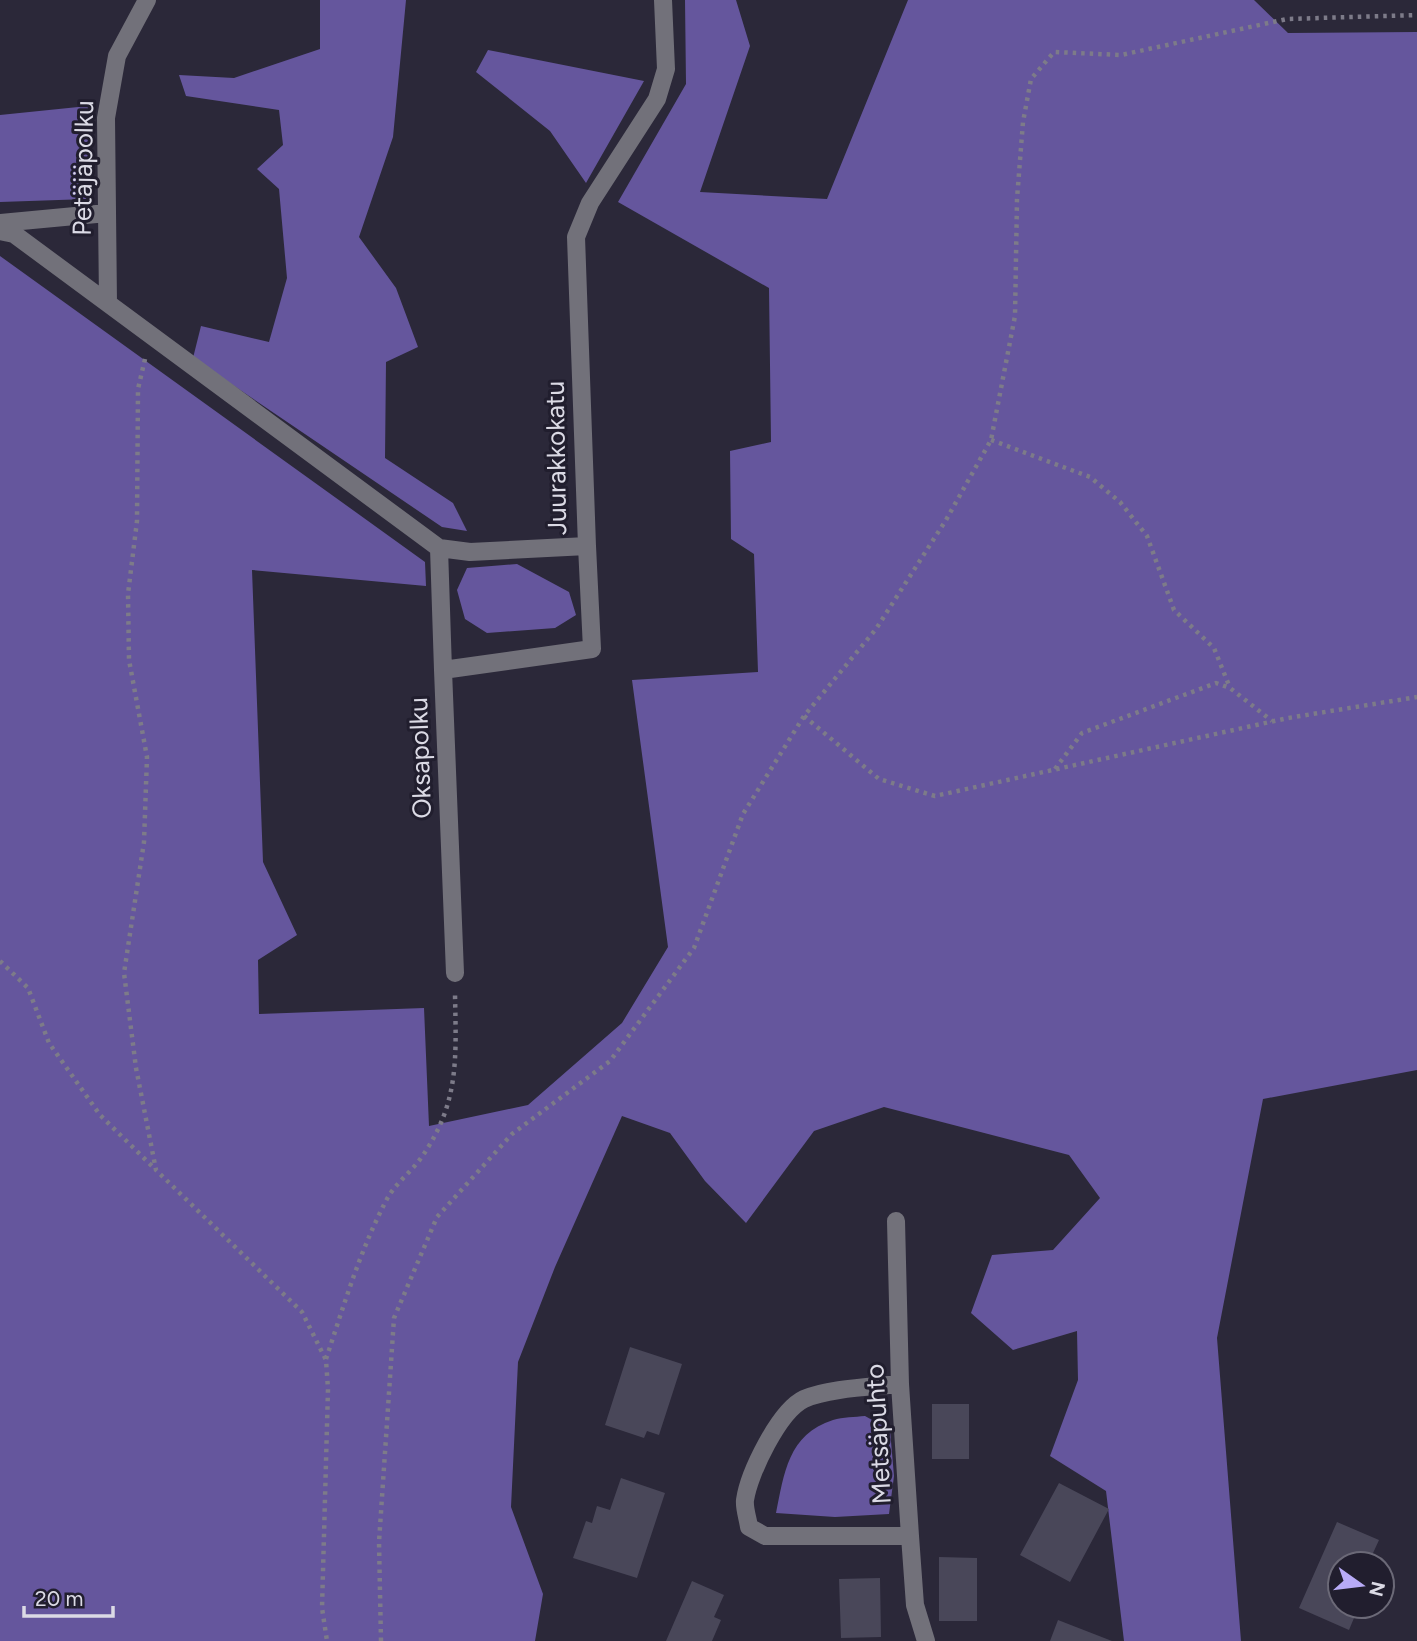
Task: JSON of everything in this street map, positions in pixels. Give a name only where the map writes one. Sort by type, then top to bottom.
[{"type":"street","name":"Petäjäpolku","points":[[108,303],[106,118],[117,56],[147,0]]},
{"type":"street","name":"Juurakkokatu","points":[[439,548],[470,552],[587,545],[576,237],[590,203],[657,99],[666,69],[663,0]]},
{"type":"street","points":[[0,223],[107,213]]},
{"type":"street","points":[[0,231],[14,234],[439,548],[443,670]]},
{"type":"street","name":"Oksapolku","points":[[455,973],[443,670],[592,649],[587,545]]},
{"type":"street","name":"Metsäpuhto","points":[[896,1222],[900,1384],[909,1536],[915,1605],[926,1641]]},
{"type":"street","points":[[900,1384],[836,1391],[802,1399],[779,1423],[757,1461],[745,1502],[749,1527],[765,1536],[909,1536]]},
{"type":"path","points":[[381,1641],[379,1542],[394,1318],[437,1217],[512,1134],[610,1061],[694,948],[743,814],[804,716],[876,629],[946,520],[991,440],[1016,316],[1017,199],[1023,122],[1031,79],[1054,52],[1121,55],[1287,19],[1417,15]]},
{"type":"path","points":[[150,335],[138,388],[137,521],[128,594],[129,660],[147,757],[145,830],[124,973],[136,1068],[156,1170]]},
{"type":"path","points":[[991,440],[1090,477],[1120,502],[1147,536],[1174,610],[1214,648],[1230,688]]},
{"type":"path","points":[[1055,769],[1082,733],[1216,683],[1230,688],[1272,722]]},
{"type":"path","points":[[804,716],[879,779],[935,796],[1272,722],[1417,696]]},
{"type":"path","points":[[0,961],[28,988],[49,1043],[100,1115],[302,1312],[326,1360]]},
{"type":"path","points":[[327,1641],[322,1608],[328,1389],[326,1360],[361,1256],[388,1196],[421,1157],[447,1112],[456,1065],[455,973]]},
{"type":"shaded area","points":[[320,0],[406,0],[393,137],[359,237],[396,288],[418,347],[386,362],[385,458],[453,503],[467,531],[442,527],[193,358],[201,326],[269,342],[287,278],[279,189],[257,169],[283,145],[279,110],[186,96],[179,75],[234,78],[320,49]]},
{"type":"shaded area","points":[[685,0],[736,0],[750,46],[700,192],[827,199],[908,0],[1254,0],[1288,33],[1417,32],[1417,1070],[1263,1099],[1217,1338],[1241,1641],[1124,1641],[1106,1491],[1050,1456],[1078,1380],[1077,1331],[1013,1350],[971,1313],[992,1255],[1053,1250],[1100,1198],[1069,1155],[884,1107],[814,1131],[746,1223],[705,1181],[670,1133],[622,1116],[555,1267],[518,1362],[511,1507],[543,1594],[535,1641],[0,1641],[0,256],[425,562],[426,586],[252,570],[263,862],[297,935],[258,960],[259,1014],[424,1008],[429,1126],[528,1105],[622,1023],[668,947],[632,680],[758,672],[754,554],[731,539],[730,451],[771,442],[769,288],[618,202],[686,84]]},
{"type":"shaded area","points":[[488,50],[644,81],[586,183],[550,131],[476,72]]},
{"type":"shaded area","points":[[88,106],[88,199],[0,202],[0,115]]},
{"type":"shaded area","points":[[517,564],[569,592],[576,615],[555,628],[487,633],[465,619],[457,590],[467,568]]},
{"type":"shaded area","points":[[865,1416],[890,1430],[894,1476],[889,1514],[835,1517],[776,1513],[791,1457],[806,1435],[833,1420]]},
{"type":"building","points":[[630,1347],[682,1364],[659,1435],[647,1431],[644,1438],[605,1425]]},
{"type":"building","points":[[932,1404],[969,1404],[969,1459],[932,1459]]},
{"type":"building","points":[[621,1478],[665,1493],[637,1578],[573,1558],[586,1521],[592,1523],[597,1506],[610,1510]]},
{"type":"building","points":[[1059,1483],[1109,1509],[1070,1582],[1020,1555]]},
{"type":"building","points":[[1337,1522],[1379,1540],[1374,1550],[1326,1550],[1326,1620],[1299,1608]]},
{"type":"building","points":[[939,1557],[977,1558],[977,1621],[939,1621]]},
{"type":"building","points":[[880,1578],[881,1637],[841,1638],[839,1579]]},
{"type":"building","points":[[692,1581],[724,1595],[714,1617],[721,1620],[712,1641],[666,1641]]},
{"type":"building","points":[[1058,1620],[1112,1641],[1050,1641]]},
{"type":"building","points":[[1326,1620],[1353,1620],[1349,1630]]}]
